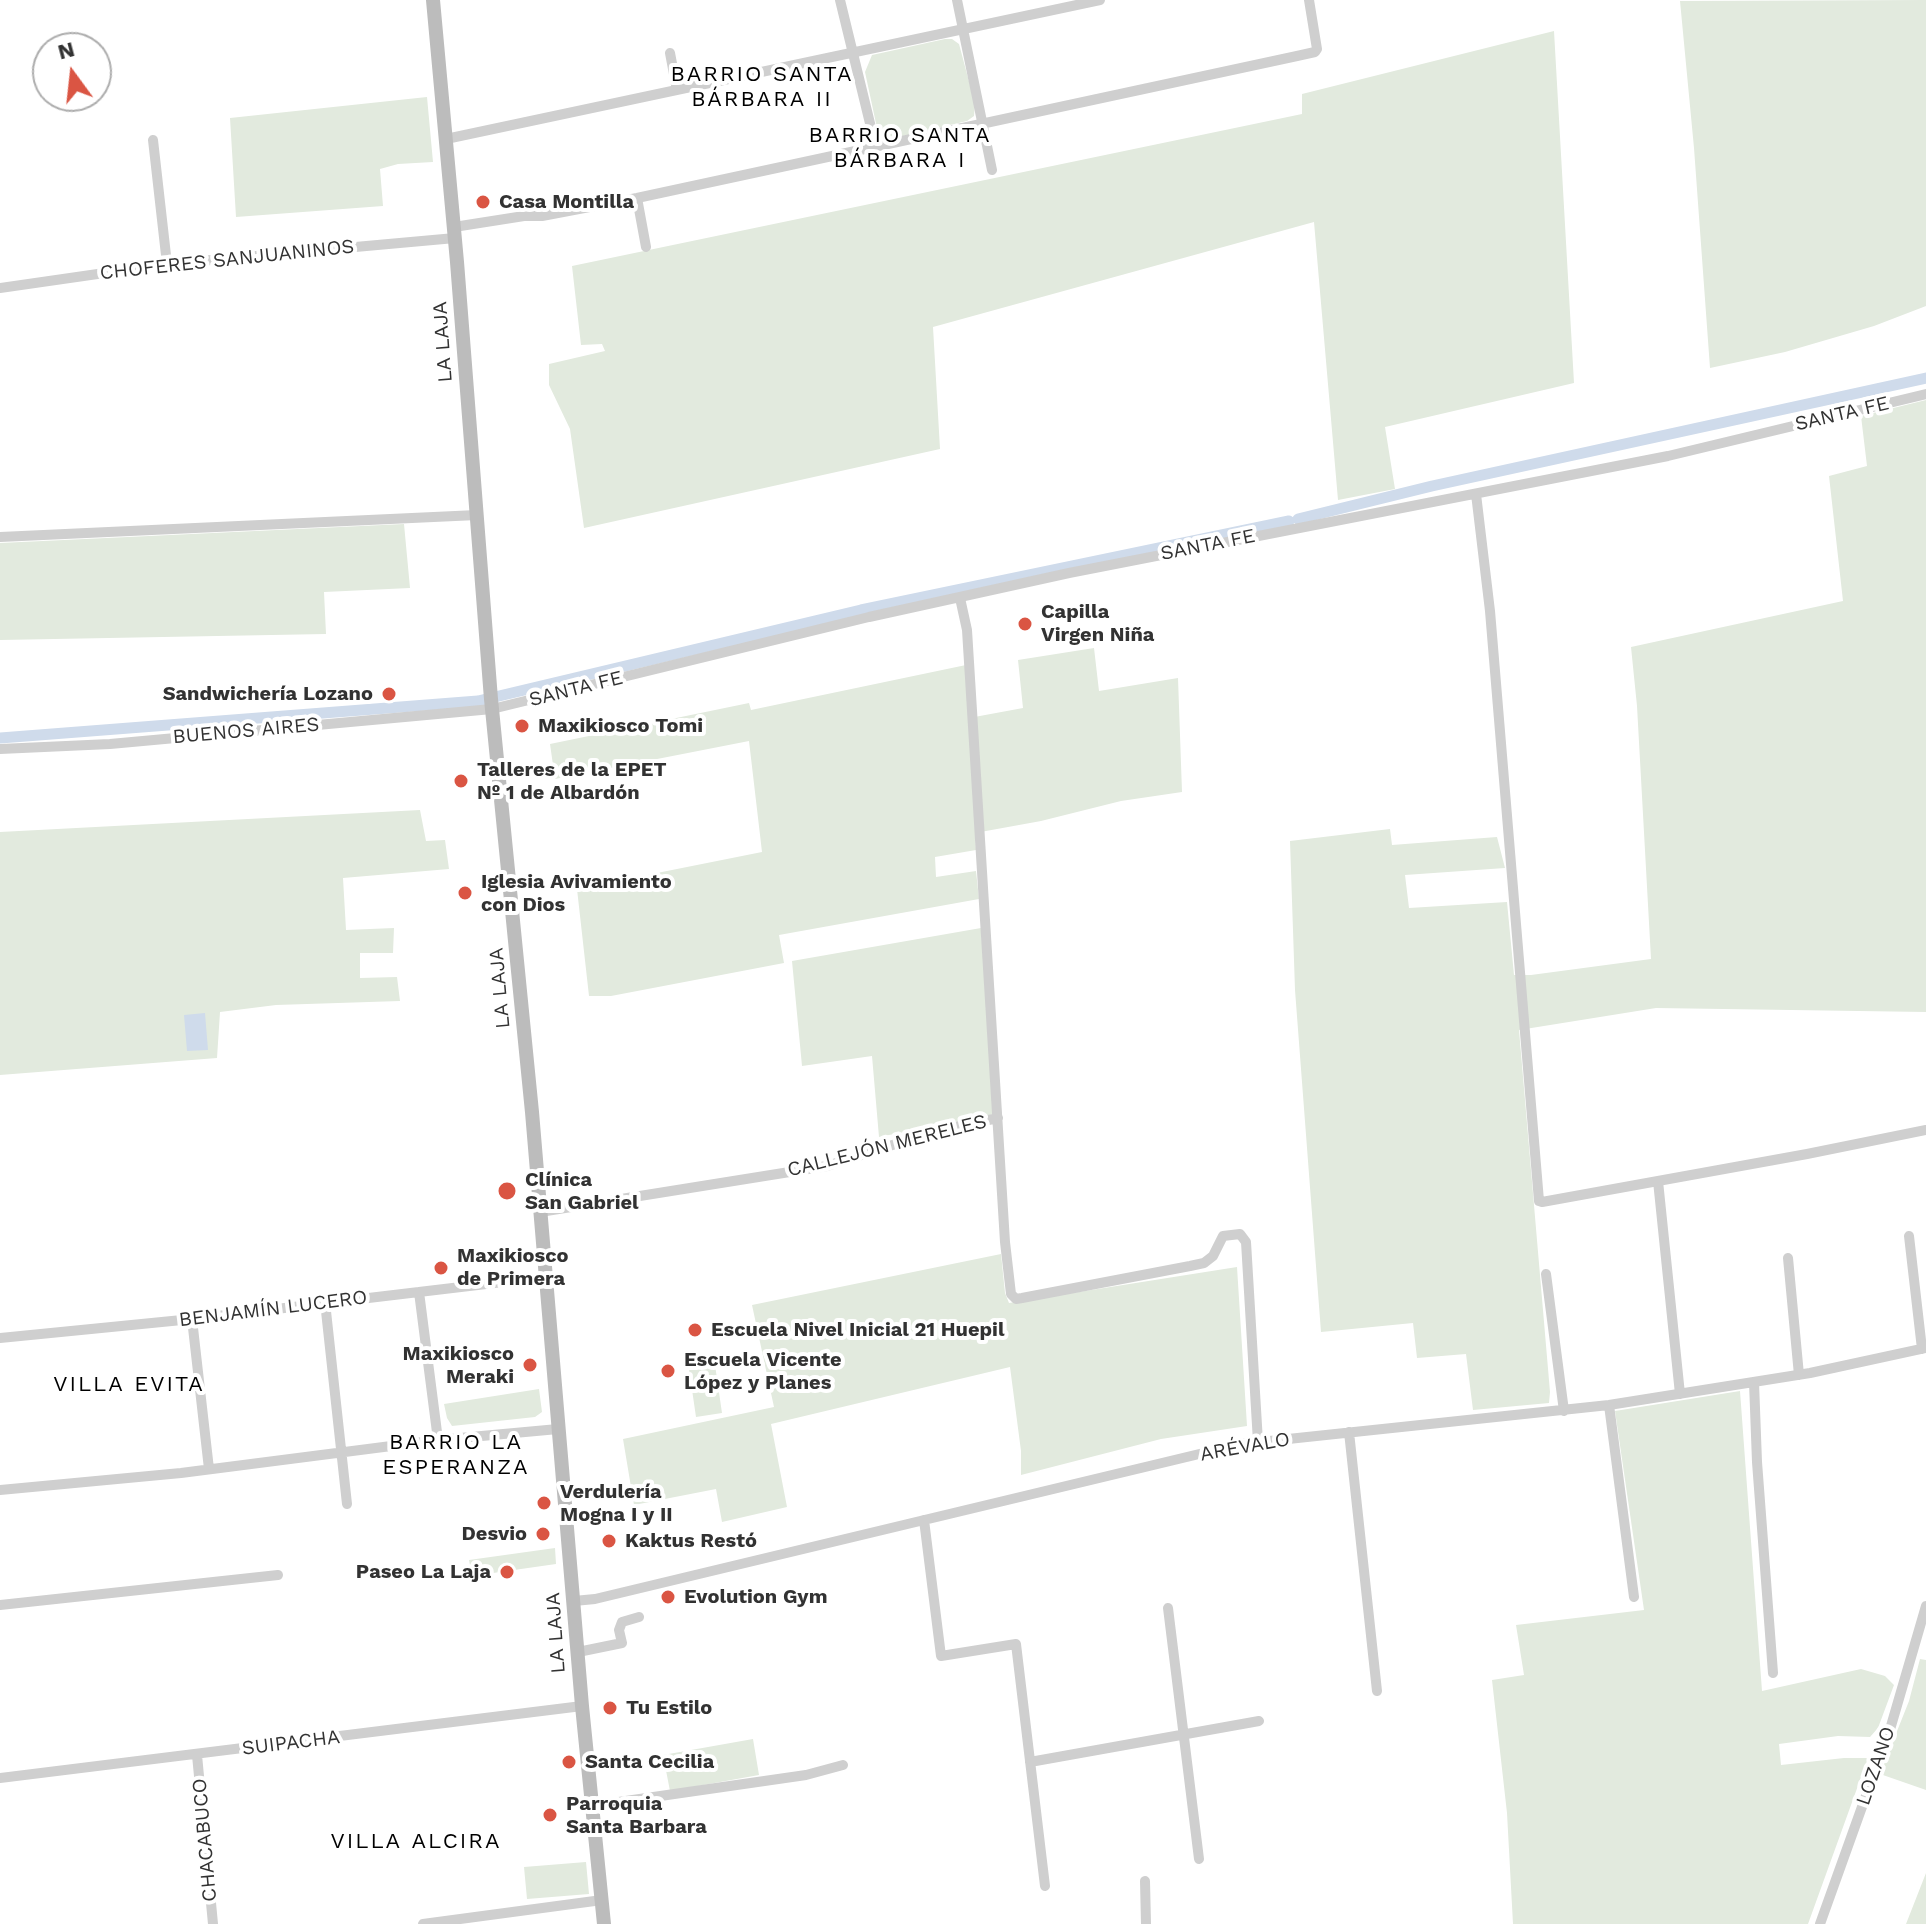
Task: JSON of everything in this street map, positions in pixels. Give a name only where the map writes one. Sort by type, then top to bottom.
[{"type":"main road","name":"LA LAJA","points":[[433,0],[491,702],[604,1924]]},
{"type":"street","points":[[840,0],[876,148]]},
{"type":"street","points":[[957,0],[992,170]]},
{"type":"street","points":[[446,139],[1100,0]]},
{"type":"street","name":"CHOFERES SANJUANINOS","points":[[0,288],[167,264],[454,232],[524,216],[542,216],[637,198],[1315,52],[1317,45],[1309,0]]},
{"type":"street","points":[[670,53],[677,90]]},
{"type":"street","points":[[153,140],[167,264]]},
{"type":"street","points":[[637,198],[646,247]]},
{"type":"street","name":"SANTA FE","points":[[491,702],[1069,573],[1668,456],[1926,394]]},
{"type":"street","points":[[1476,494],[1490,611],[1539,1201],[1926,1130]]},
{"type":"street","points":[[0,537],[477,515]]},
{"type":"street","points":[[960,598],[967,630],[1005,1242],[1011,1294],[1016,1299],[1204,1263],[1213,1256],[1223,1236],[1240,1234],[1246,1242],[1258,1442]]},
{"type":"street","name":"BUENOS AIRES","points":[[0,749],[110,744],[491,702]]},
{"type":"street","name":"CALLEJÓN MERELES","points":[[540,1212],[827,1166],[936,1131],[998,1118]]},
{"type":"street","points":[[1658,1181],[1680,1394]]},
{"type":"street","points":[[1909,1236],[1924,1348]]},
{"type":"street","points":[[1788,1258],[1799,1375]]},
{"type":"street","points":[[1546,1274],[1564,1411]]},
{"type":"street","name":"BENJAMÍN LUCERO","points":[[0,1338],[192,1319],[545,1277]]},
{"type":"street","points":[[419,1292],[438,1440]]},
{"type":"street","points":[[325,1302],[347,1504]]},
{"type":"street","points":[[192,1319],[209,1469]]},
{"type":"street","name":"ARÉVALO","points":[[574,1601],[595,1599],[1258,1442],[1609,1405],[1799,1375],[1924,1348]]},
{"type":"street","points":[[1754,1382],[1773,1673]]},
{"type":"street","points":[[1609,1405],[1634,1597]]},
{"type":"street","points":[[0,1490],[558,1429]]},
{"type":"street","points":[[1349,1432],[1377,1691]]},
{"type":"street","points":[[924,1520],[941,1656],[1016,1644],[1045,1886]]},
{"type":"street","points":[[0,1605],[278,1575]]},
{"type":"street","name":"LOZANO","points":[[1820,1924],[1891,1726],[1926,1606]]},
{"type":"street","points":[[1168,1608],[1199,1859]]},
{"type":"street","points":[[578,1652],[622,1643],[619,1630],[622,1622],[639,1617]]},
{"type":"street","name":"SUIPACHA","points":[[0,1778],[582,1706]]},
{"type":"street","points":[[1030,1762],[1259,1721]]},
{"type":"street","name":"CHACABUCO","points":[[197,1755],[213,1924]]},
{"type":"street","points":[[591,1806],[806,1775],[843,1765]]},
{"type":"street","points":[[1145,1881],[1146,1924]]},
{"type":"street","points":[[423,1924],[602,1900]]},
{"type":"shaded area","points":[[1926,0],[1926,306],[1874,326],[1785,352],[1710,368],[1680,1]]},
{"type":"shaded area","points":[[1554,31],[1574,383],[1385,427],[1395,489],[1338,500],[1314,222],[933,327],[940,449],[584,528],[570,429],[549,385],[549,364],[605,351],[602,344],[581,345],[572,266],[1302,114],[1302,94]]},
{"type":"shaded area","points":[[945,39],[959,44],[975,104],[974,116],[967,121],[895,138],[883,135],[877,128],[865,72],[872,55]]},
{"type":"shaded area","points":[[427,97],[433,162],[398,164],[380,169],[383,206],[236,217],[230,118]]},
{"type":"shaded area","points":[[1926,400],[1926,1012],[1656,1008],[1519,1030],[1549,1403],[1473,1410],[1466,1354],[1417,1358],[1413,1323],[1321,1332],[1295,990],[1290,841],[1390,829],[1392,845],[1497,837],[1505,868],[1405,875],[1409,908],[1507,902],[1514,975],[1651,959],[1631,647],[1843,601],[1829,476],[1867,466],[1861,416]]},
{"type":"shaded area","points":[[404,524],[410,588],[324,592],[326,634],[0,640],[0,543]]},
{"type":"shaded area","points":[[1094,648],[1099,691],[1178,678],[1182,792],[1121,801],[1041,821],[975,833],[976,850],[935,857],[936,877],[976,871],[979,899],[779,935],[784,963],[611,996],[589,996],[577,889],[762,852],[749,741],[555,779],[550,744],[749,703],[751,710],[966,665],[969,718],[1023,708],[1018,660]]},
{"type":"shaded area","points":[[420,810],[426,841],[445,840],[449,869],[343,878],[346,930],[394,928],[393,953],[360,953],[360,978],[397,977],[400,1001],[276,1005],[220,1012],[217,1058],[0,1075],[0,832]]},
{"type":"shaded area","points":[[981,928],[994,1114],[879,1137],[872,1056],[802,1066],[792,961]]},
{"type":"shaded area","points":[[1001,1254],[1009,1303],[1237,1267],[1247,1426],[1161,1439],[1021,1475],[1021,1451],[1010,1367],[771,1424],[787,1507],[722,1522],[716,1489],[634,1505],[623,1439],[774,1407],[752,1305]]},
{"type":"shaded area","points":[[715,1365],[722,1413],[696,1417],[689,1369]]},
{"type":"shaded area","points":[[539,1389],[542,1412],[535,1417],[452,1426],[447,1418],[444,1404]]},
{"type":"shaded area","points":[[1740,1391],[1762,1691],[1861,1669],[1885,1676],[1894,1685],[1878,1728],[1870,1737],[1838,1736],[1779,1744],[1781,1765],[1868,1758],[1808,1924],[1513,1924],[1507,1813],[1492,1680],[1524,1675],[1516,1625],[1644,1610],[1615,1411]]},
{"type":"shaded area","points":[[555,1548],[556,1564],[472,1576],[469,1560]]},
{"type":"shaded area","points":[[1920,1659],[1926,1660],[1926,1790],[1880,1774],[1909,1701]]},
{"type":"shaded area","points":[[753,1739],[759,1775],[670,1791],[663,1755]]},
{"type":"shaded area","points":[[586,1862],[589,1894],[527,1899],[524,1867]]},
{"type":"shaded area","points":[[1926,1873],[1926,1924],[1906,1924]]},
{"type":"water","points":[[205,1013],[208,1050],[187,1051],[184,1015]]},
{"type":"waterway","points":[[1298,519],[1432,486],[1926,378]]},
{"type":"waterway","points":[[0,738],[478,701],[861,610],[1289,521]]},
{"type":"place","name":"Casa Montilla","points":[[483,202]]},
{"type":"place","name":"Capilla Virgen Niña","points":[[1025,624]]},
{"type":"place","name":"Sandwichería Lozano","points":[[389,694]]},
{"type":"place","name":"Maxikiosco Tomi","points":[[522,726]]},
{"type":"place","name":"Talleres de la EPET Nº 1 de Albardón","points":[[461,781]]},
{"type":"place","name":"Iglesia Avivamiento con Dios","points":[[465,893]]},
{"type":"place","name":"Clínica San Gabriel","points":[[507,1191]]},
{"type":"place","name":"Maxikiosco de Primera","points":[[441,1268]]},
{"type":"place","name":"Escuela Nivel Inicial 21 Huepil","points":[[695,1330]]},
{"type":"place","name":"Maxikiosco Meraki","points":[[530,1365]]},
{"type":"place","name":"Escuela Vicente López y Planes","points":[[668,1371]]},
{"type":"place","name":"Verdulería Mogna I y II","points":[[544,1503]]},
{"type":"place","name":"Desvio","points":[[543,1534]]},
{"type":"place","name":"Kaktus Restó","points":[[609,1541]]},
{"type":"place","name":"Paseo La Laja","points":[[507,1572]]},
{"type":"place","name":"Evolution Gym","points":[[668,1597]]},
{"type":"place","name":"Tu Estilo","points":[[610,1708]]},
{"type":"place","name":"Santa Cecilia","points":[[569,1762]]},
{"type":"place","name":"Parroquia Santa Barbara","points":[[550,1815]]},
{"type":"district","name":"BARRIO SANTA BÁRBARA II","points":[[762,88]]},
{"type":"district","name":"BARRIO SANTA BÁRBARA I","points":[[900,148]]},
{"type":"district","name":"VILLA EVITA","points":[[129,1385]]},
{"type":"district","name":"BARRIO LA ESPERANZA","points":[[456,1456]]},
{"type":"district","name":"VILLA ALCIRA","points":[[416,1842]]}]
